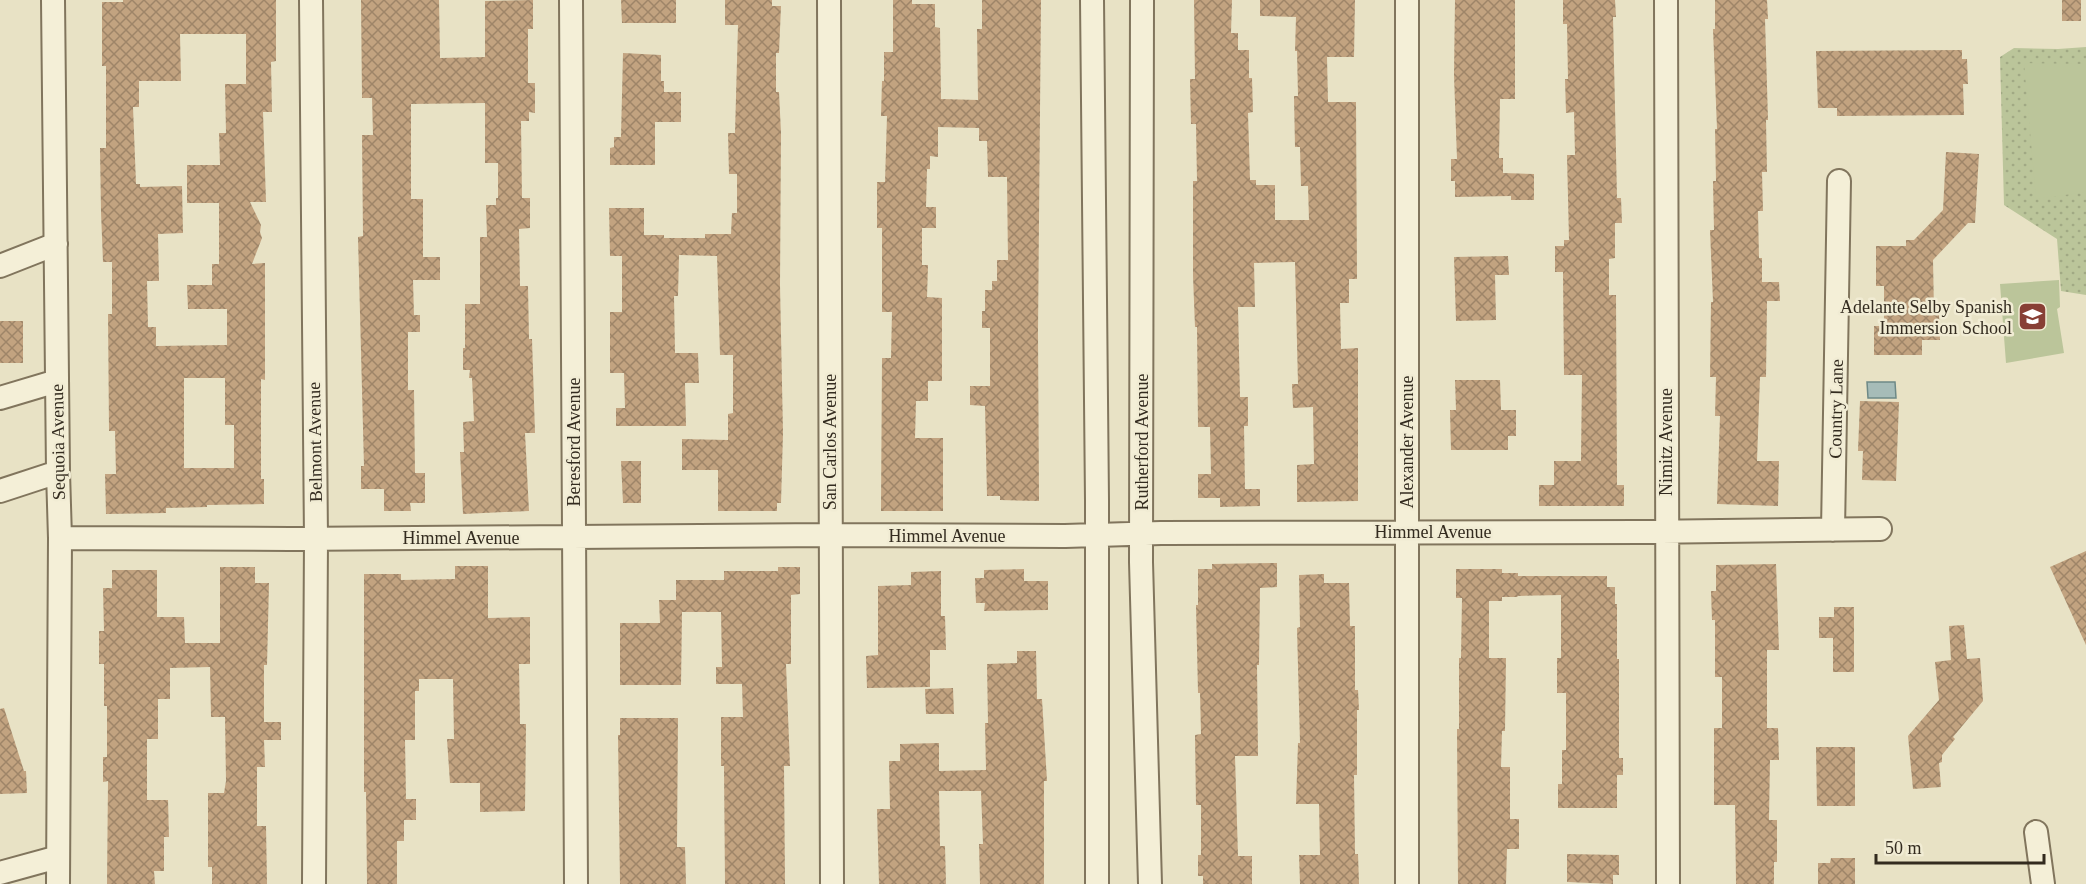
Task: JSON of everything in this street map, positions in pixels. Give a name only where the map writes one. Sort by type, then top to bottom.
[{"type":"street","name":"Sequoia Avenue","points":[[53,0],[60,538],[58,884]]},
{"type":"street","name":"Belmont Avenue","points":[[311,0],[316,538],[314,884]]},
{"type":"street","name":"Beresford Avenue","points":[[571,0],[576,884]]},
{"type":"street","name":"San Carlos Avenue","points":[[829,0],[832,884]]},
{"type":"street","points":[[1092,0],[1097,884]]},
{"type":"street","name":"Rutherford Avenue","points":[[1142,0],[1141,534],[1150,884]]},
{"type":"street","name":"Alexander Avenue","points":[[1407,0],[1407,884]]},
{"type":"street","name":"Nimitz Avenue","points":[[1666,0],[1668,884]]},
{"type":"street","name":"Country Lane","points":[[1833,530],[1839,181]]},
{"type":"street","points":[[0,266],[56,244]]},
{"type":"street","points":[[0,398],[57,381]]},
{"type":"street","points":[[0,491],[58,472]]},
{"type":"street","name":"Himmel Avenue","points":[[60,538],[574,538],[1880,529]]},
{"type":"street","points":[[2036,832],[2043,884]]},
{"type":"street","points":[[0,873],[58,857]]},
{"type":"green space","points":[[2086,47],[2086,295],[2061,291],[2057,239],[2004,205],[2000,57],[2014,48]]},
{"type":"green space","points":[[2024,63],[2086,64],[2086,192],[2036,199]]},
{"type":"green space","points":[[2059,280],[2060,307],[2057,309],[2064,353],[2006,363],[2000,284]]},
{"type":"water","points":[[1867,382],[1895,382],[1896,398],[1868,398]]},
{"type":"building","points":[[123,0],[276,0],[276,61],[271,62],[272,112],[263,112],[266,202],[250,202],[261,225],[262,238],[252,264],[265,263],[265,380],[261,379],[261,479],[264,479],[264,504],[166,508],[166,513],[106,514],[105,474],[116,474],[115,431],[109,431],[108,314],[112,314],[112,262],[103,262],[101,212],[100,148],[106,148],[106,66],[102,66],[102,2],[123,2]],"holes":[[[180,34],[246,34],[246,84],[225,84],[226,133],[219,133],[220,165],[187,165],[187,203],[219,203],[219,264],[212,264],[212,285],[187,285],[188,309],[227,309],[227,345],[156,346],[156,327],[148,327],[147,281],[159,281],[158,234],[183,233],[182,186],[140,187],[140,184],[136,184],[133,107],[139,107],[139,81],[181,81]],[[184,378],[225,378],[225,425],[234,425],[234,468],[184,468]]]},
{"type":"building","points":[[361,0],[439,0],[440,58],[485,57],[485,1],[533,0],[533,29],[528,29],[528,83],[535,83],[535,113],[529,112],[529,121],[521,121],[522,198],[530,198],[530,228],[519,229],[520,286],[528,286],[529,339],[532,339],[535,433],[525,433],[529,511],[463,514],[460,452],[464,452],[463,422],[474,421],[472,378],[469,378],[470,370],[463,370],[465,304],[480,304],[480,237],[487,237],[486,205],[496,205],[496,198],[498,198],[498,163],[485,163],[485,103],[411,104],[411,199],[423,199],[423,257],[440,257],[440,280],[413,280],[414,315],[420,315],[420,332],[408,332],[408,390],[414,390],[415,473],[425,473],[425,503],[410,503],[411,511],[384,511],[384,489],[361,489],[361,466],[364,466],[358,237],[363,236],[362,135],[373,135],[372,98],[362,98]]},
{"type":"building","points":[[621,0],[676,0],[676,23],[622,23]]},
{"type":"building","points":[[725,0],[772,0],[772,6],[781,6],[779,53],[776,53],[776,92],[779,92],[781,133],[780,285],[783,433],[781,503],[777,503],[777,511],[718,511],[718,470],[682,470],[682,439],[728,440],[728,414],[733,413],[733,355],[720,355],[717,256],[679,255],[678,296],[674,296],[675,353],[698,353],[699,383],[685,383],[686,426],[616,426],[616,408],[625,408],[624,373],[610,373],[610,312],[622,312],[622,256],[610,256],[609,208],[644,208],[644,235],[664,235],[664,238],[705,238],[705,234],[731,234],[732,213],[737,213],[737,174],[729,174],[728,133],[735,133],[738,25],[725,25]]},
{"type":"building","points":[[893,0],[912,0],[912,4],[935,4],[935,27],[940,28],[941,99],[978,100],[977,29],[982,29],[982,0],[1041,0],[1039,501],[1000,500],[1000,496],[987,496],[985,406],[970,405],[970,386],[990,386],[990,328],[982,328],[982,311],[985,311],[985,290],[992,290],[992,281],[997,281],[997,260],[1008,260],[1007,177],[988,177],[987,141],[979,141],[979,128],[938,127],[938,157],[930,156],[930,169],[927,169],[926,207],[936,207],[936,228],[922,228],[922,265],[928,265],[927,297],[942,298],[942,381],[928,381],[928,401],[916,401],[915,438],[943,438],[943,511],[881,511],[882,358],[891,358],[892,312],[882,312],[882,228],[877,228],[877,182],[885,182],[887,116],[881,116],[882,81],[884,81],[884,52],[893,52]]},
{"type":"building","points":[[1194,0],[1232,0],[1231,33],[1238,33],[1238,50],[1249,50],[1249,78],[1252,78],[1253,112],[1248,113],[1250,180],[1256,180],[1256,185],[1275,185],[1275,220],[1309,220],[1308,186],[1301,186],[1300,147],[1295,147],[1294,96],[1298,96],[1297,51],[1295,51],[1296,17],[1260,16],[1260,0],[1355,0],[1354,57],[1327,57],[1328,102],[1356,102],[1357,279],[1349,279],[1349,303],[1340,303],[1341,349],[1358,348],[1358,501],[1297,502],[1297,465],[1314,464],[1313,407],[1293,408],[1292,384],[1298,384],[1295,262],[1254,263],[1255,307],[1238,307],[1240,397],[1248,397],[1248,426],[1244,426],[1245,489],[1260,489],[1260,506],[1220,507],[1220,498],[1198,498],[1198,474],[1211,474],[1210,427],[1198,427],[1197,327],[1195,327],[1193,276],[1193,181],[1197,181],[1196,124],[1191,124],[1190,79],[1195,79]]},
{"type":"building","points":[[1455,0],[1515,0],[1515,99],[1500,99],[1499,158],[1503,158],[1503,173],[1534,174],[1534,200],[1511,200],[1511,196],[1455,197],[1455,181],[1451,181],[1451,159],[1457,159],[1454,75]]},
{"type":"building","points":[[1563,0],[1615,0],[1616,17],[1613,17],[1617,198],[1621,198],[1622,223],[1615,223],[1615,258],[1609,259],[1609,295],[1616,295],[1617,485],[1624,485],[1624,506],[1539,506],[1539,485],[1554,485],[1554,461],[1581,461],[1582,375],[1564,375],[1563,272],[1555,272],[1555,246],[1564,246],[1564,240],[1569,240],[1567,155],[1575,155],[1574,112],[1566,113],[1567,24],[1563,24]]},
{"type":"building","points":[[1715,0],[1767,0],[1768,19],[1765,19],[1767,172],[1762,172],[1763,211],[1758,211],[1759,258],[1762,258],[1762,282],[1779,282],[1780,301],[1767,301],[1766,377],[1760,377],[1757,461],[1779,461],[1778,506],[1717,504],[1720,416],[1715,416],[1716,377],[1710,377],[1711,302],[1713,302],[1710,230],[1714,230],[1713,181],[1716,181],[1715,129],[1717,129],[1713,29],[1715,29]]},
{"type":"building","points":[[2062,0],[2081,0],[2081,21],[2062,21]]},
{"type":"building","points":[[1962,50],[1962,59],[1967,59],[1968,84],[1963,84],[1964,115],[1837,116],[1837,108],[1818,108],[1816,51]]},
{"type":"building","points":[[623,53],[661,55],[661,81],[664,81],[664,92],[681,92],[681,122],[655,122],[655,165],[610,165],[610,148],[614,147],[614,137],[621,137]]},
{"type":"building","points":[[1946,152],[1979,154],[1975,223],[1968,223],[1933,260],[1934,312],[1939,312],[1940,340],[1922,340],[1922,355],[1874,355],[1874,326],[1884,326],[1884,286],[1876,286],[1876,246],[1906,246],[1906,240],[1914,240],[1943,210]]},
{"type":"building","points":[[1508,256],[1509,275],[1495,275],[1496,320],[1456,321],[1454,257]]},
{"type":"building","points":[[0,321],[23,321],[23,363],[0,363]]},
{"type":"building","points":[[1455,380],[1500,380],[1501,410],[1516,410],[1516,436],[1508,436],[1508,450],[1451,450],[1450,410],[1456,410]]},
{"type":"building","points":[[1860,401],[1899,402],[1896,481],[1862,480],[1863,451],[1858,451]]},
{"type":"building","points":[[621,461],[641,461],[641,503],[623,503]]},
{"type":"building","points":[[2086,551],[2086,645],[2050,567]]},
{"type":"building","points":[[1277,563],[1277,587],[1260,588],[1259,665],[1257,665],[1258,756],[1235,756],[1238,856],[1252,856],[1252,884],[1203,884],[1203,876],[1198,876],[1198,855],[1201,855],[1201,805],[1196,805],[1195,735],[1201,734],[1196,605],[1198,605],[1198,569],[1212,569],[1212,564]]},
{"type":"building","points":[[1776,564],[1779,650],[1767,650],[1767,728],[1778,728],[1779,760],[1770,760],[1769,820],[1777,820],[1777,862],[1774,862],[1774,884],[1736,884],[1735,805],[1714,805],[1714,728],[1722,728],[1722,677],[1715,677],[1715,620],[1712,620],[1711,591],[1716,591],[1716,565]]},
{"type":"building","points":[[455,566],[488,566],[488,618],[530,617],[530,664],[519,664],[520,724],[526,724],[525,811],[480,812],[480,783],[450,783],[447,739],[454,739],[453,679],[419,679],[419,691],[415,691],[415,740],[405,740],[406,799],[416,799],[416,820],[404,820],[404,841],[397,841],[397,884],[367,884],[366,792],[364,792],[364,574],[401,574],[401,580],[455,579]]},
{"type":"building","points":[[220,567],[255,567],[255,583],[269,583],[267,665],[264,665],[264,722],[281,722],[281,740],[264,740],[265,767],[257,767],[257,826],[266,826],[267,884],[212,884],[212,867],[208,867],[208,793],[224,793],[226,781],[225,717],[211,717],[210,667],[170,668],[170,699],[158,699],[158,739],[147,739],[147,800],[168,800],[169,837],[164,837],[164,871],[154,871],[155,884],[107,884],[108,781],[103,782],[103,757],[107,757],[107,706],[104,706],[104,664],[99,664],[99,631],[104,631],[103,588],[112,588],[112,570],[157,570],[157,617],[184,617],[185,643],[220,643]]},
{"type":"building","points":[[778,567],[800,567],[800,594],[791,595],[791,664],[786,664],[790,766],[784,766],[785,884],[725,884],[724,766],[721,766],[721,717],[743,717],[742,684],[716,684],[716,667],[722,667],[721,612],[682,612],[681,685],[620,685],[620,623],[660,623],[659,600],[676,600],[676,580],[724,580],[724,571],[778,571]]},
{"type":"building","points":[[1024,569],[1024,581],[1048,581],[1048,610],[984,611],[985,603],[976,603],[975,578],[984,578],[984,570]]},
{"type":"building","points":[[1456,569],[1502,569],[1502,573],[1518,573],[1518,576],[1607,576],[1607,587],[1615,587],[1617,659],[1619,659],[1619,758],[1623,758],[1623,775],[1617,775],[1617,808],[1558,808],[1558,784],[1562,784],[1562,750],[1566,750],[1566,693],[1557,693],[1557,658],[1561,658],[1561,595],[1502,597],[1502,601],[1489,601],[1489,658],[1506,658],[1505,731],[1502,731],[1501,767],[1510,767],[1510,819],[1519,819],[1519,849],[1507,849],[1506,884],[1458,884],[1457,729],[1459,729],[1462,598],[1456,598]]},
{"type":"building","points":[[941,571],[941,616],[945,616],[946,650],[930,650],[930,687],[867,688],[866,656],[878,655],[878,586],[911,585],[911,572]]},
{"type":"building","points":[[1324,574],[1324,583],[1349,583],[1350,626],[1355,626],[1355,690],[1358,690],[1359,710],[1357,710],[1357,775],[1354,775],[1355,854],[1358,854],[1359,884],[1300,884],[1299,855],[1320,855],[1319,804],[1296,804],[1298,743],[1300,743],[1297,628],[1300,627],[1299,575]]},
{"type":"building","points":[[1834,607],[1854,607],[1854,672],[1833,672],[1833,638],[1819,638],[1819,617],[1834,617]]},
{"type":"building","points":[[1964,625],[1967,659],[1980,658],[1983,701],[1953,737],[1955,739],[1942,755],[1942,762],[1939,763],[1941,787],[1913,789],[1908,736],[1939,700],[1935,662],[1951,660],[1949,626]]},
{"type":"building","points":[[1017,651],[1036,651],[1037,699],[1042,699],[1047,781],[1044,781],[1044,884],[980,884],[979,844],[983,844],[981,791],[939,791],[940,846],[945,846],[946,884],[879,884],[877,809],[890,809],[889,761],[900,761],[900,744],[939,743],[939,771],[986,770],[987,664],[1017,663]]},
{"type":"building","points":[[953,688],[954,714],[926,714],[925,689]]},
{"type":"building","points":[[4,708],[24,771],[26,771],[27,793],[0,794],[0,709]]},
{"type":"building","points":[[620,718],[678,718],[677,847],[685,847],[686,884],[620,884],[618,735],[620,735]]},
{"type":"building","points":[[1816,747],[1855,747],[1855,806],[1817,806]]},
{"type":"building","points":[[1567,854],[1619,855],[1619,875],[1613,875],[1613,884],[1567,882]]},
{"type":"building","points":[[1831,858],[1855,858],[1855,884],[1818,884],[1818,863],[1830,863]]},
{"type":"place","name":"Adelante Selby Spanish Immersion School","points":[[2033,317]]}]
